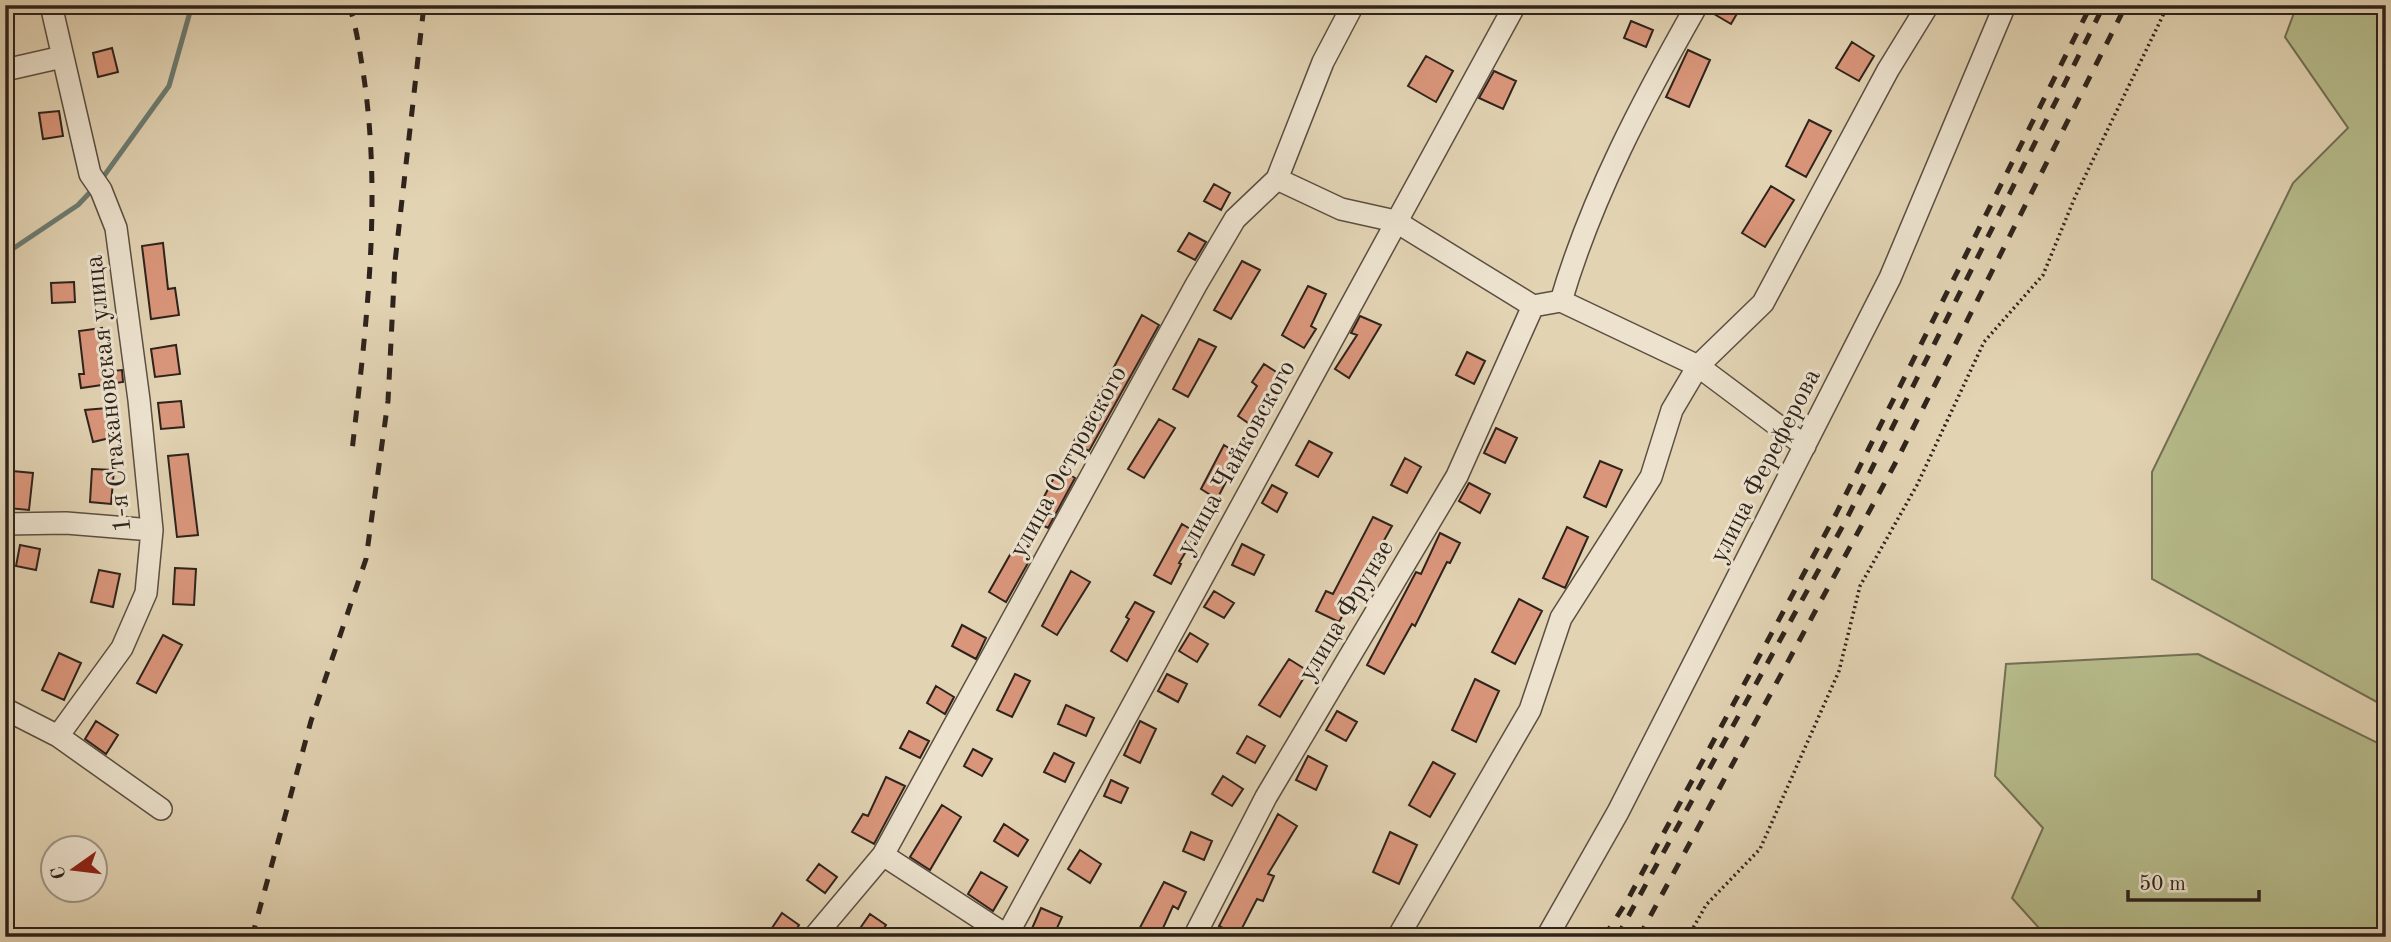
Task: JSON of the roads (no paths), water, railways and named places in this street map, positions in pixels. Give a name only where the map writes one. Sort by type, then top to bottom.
[{"type":"street","name":"1-я Стахановская улица","points":[[51,5],[95,182],[116,228],[139,400],[152,530],[146,593],[122,648],[58,736]]},
{"type":"street","name":"улица Островского","points":[[814,937],[883,855],[1196,285],[1235,219],[1277,179],[1323,62],[1353,5]]},
{"type":"street","name":"улица Чайковского","points":[[1007,936],[1515,5]]},
{"type":"street","points":[[1561,301],[1574,257],[1633,119],[1697,5]]},
{"type":"street","points":[[1398,937],[1530,710],[1561,618],[1651,477],[1672,410],[1698,366],[1763,303],[1882,81],[1928,5]]},
{"type":"street","name":"улица Фереферова","points":[[1547,937],[1618,812],[1889,278],[2005,5]]},
{"type":"street","points":[[5,70],[62,57]]},
{"type":"street","points":[[1277,179],[1341,209],[1395,221],[1533,306],[1561,301],[1698,366],[1805,446]]},
{"type":"street","name":"улица Фрунзе","points":[[1194,937],[1266,797],[1457,476],[1533,306]]},
{"type":"street","points":[[5,524],[66,523],[152,530]]},
{"type":"street","points":[[5,709],[58,736],[161,808]]},
{"type":"street","points":[[883,855],[1007,936]]},
{"type":"waterway","points":[[101,180],[169,86],[192,5]]},
{"type":"waterway","points":[[5,254],[78,205],[95,187]]},
{"type":"railway","points":[[349,5],[364,78],[372,171],[367,312],[352,451]]},
{"type":"railway","points":[[252,937],[311,721],[366,559],[388,401],[395,262],[424,5]]},
{"type":"railway","points":[[1604,937],[1627,901],[1836,514],[2091,5]]},
{"type":"railway","points":[[1617,937],[1846,520],[2104,5]]},
{"type":"railway","points":[[1639,937],[1897,460],[2126,5]]}]
